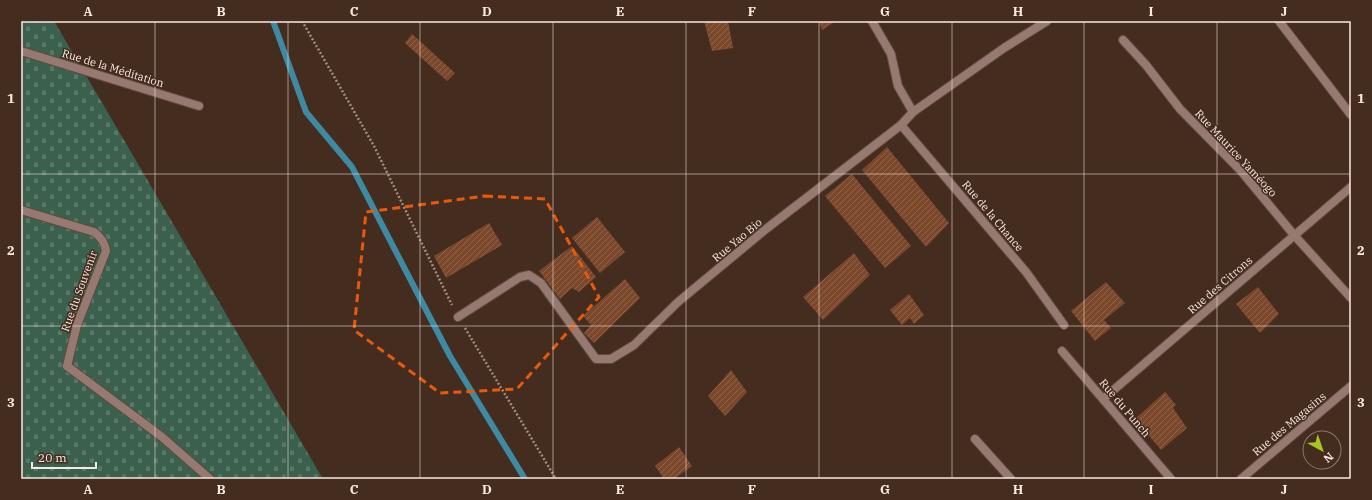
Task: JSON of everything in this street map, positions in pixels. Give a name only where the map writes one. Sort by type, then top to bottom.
[{"type":"street","points":[[872,21],[891,54],[898,86],[913,112]]},
{"type":"street","name":"Rue Yao Bio","points":[[458,317],[520,277],[529,275],[540,283],[596,359],[611,359],[634,344],[678,302],[766,229],[901,125],[913,112],[1004,48],[1047,21]]},
{"type":"street","points":[[1279,21],[1351,115]]},
{"type":"street","name":"Rue Maurice Yaméogo","points":[[1123,40],[1146,65],[1180,109],[1241,171],[1294,235],[1351,298]]},
{"type":"street","name":"Rue de la Méditation","points":[[21,51],[199,106]]},
{"type":"street","name":"Rue de la Chance","points":[[901,125],[1026,272],[1064,325]]},
{"type":"street","name":"Rue des Citrons","points":[[1103,399],[1351,187]]},
{"type":"street","name":"Rue du Souvenir","points":[[21,210],[94,232],[99,235],[105,244],[106,251],[77,324],[67,366],[162,437],[210,479]]},
{"type":"street","name":"Rue du Punch","points":[[1062,351],[1171,479]]},
{"type":"street","name":"Rue des Magasins","points":[[1241,479],[1351,386]]},
{"type":"street","points":[[975,439],[1011,479]]},
{"type":"path","points":[[302,21],[374,146],[458,317],[556,479]]},
{"type":"highlighted area","points":[[485,196],[545,199],[599,297],[517,389],[440,393],[354,330],[366,212]]},
{"type":"green space","points":[[21,21],[54,21],[323,479],[21,479]]},
{"type":"building","points":[[704,21],[728,21],[733,48],[712,51]]},
{"type":"building","points":[[819,21],[836,21],[822,30]]},
{"type":"building","points":[[412,34],[455,73],[447,81],[405,43]]},
{"type":"building","points":[[887,147],[949,223],[926,247],[862,170]]},
{"type":"building","points":[[852,174],[911,246],[885,268],[825,196]]},
{"type":"building","points":[[597,217],[625,252],[600,273],[572,238]]},
{"type":"building","points":[[489,223],[502,245],[446,278],[434,256]]},
{"type":"building","points":[[572,246],[596,277],[579,292],[572,288],[560,299],[539,271]]},
{"type":"building","points":[[854,253],[870,275],[823,320],[803,297]]},
{"type":"building","points":[[625,279],[640,298],[594,343],[584,333],[591,325],[583,316]]},
{"type":"building","points":[[1106,282],[1125,303],[1104,320],[1111,328],[1095,341],[1071,311]]},
{"type":"building","points":[[1258,287],[1279,314],[1260,333],[1236,304]]},
{"type":"building","points":[[909,294],[924,315],[914,324],[910,318],[902,325],[890,310]]},
{"type":"building","points":[[731,370],[747,392],[725,416],[708,396]]},
{"type":"building","points":[[1165,392],[1176,405],[1173,408],[1187,428],[1161,450],[1135,419]]},
{"type":"building","points":[[679,447],[692,466],[674,479],[664,479],[655,466]]},
{"type":"waterway","points":[[273,21],[306,112],[352,167],[450,356],[525,479]]}]
